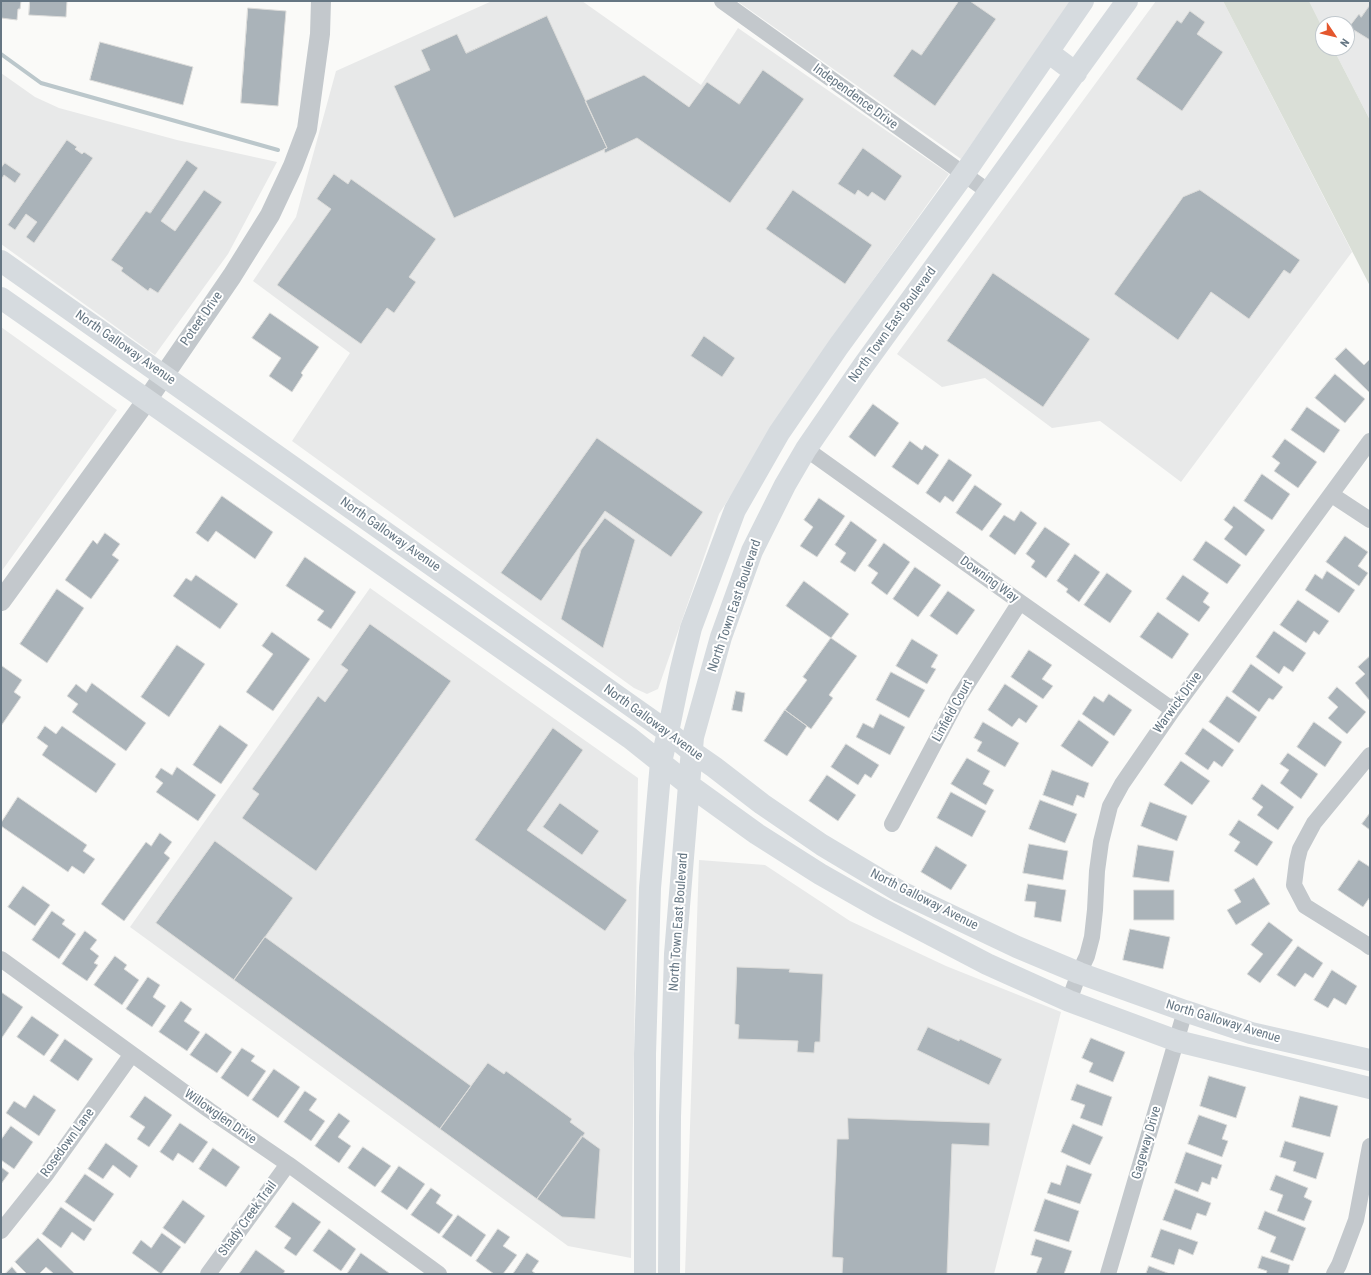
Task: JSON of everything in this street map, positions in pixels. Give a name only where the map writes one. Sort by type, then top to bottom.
[{"type":"main road","name":"North Town East Boulevard","points":[[645,1274],[644,1117],[650,888],[661,762],[691,628],[735,510],[779,433],[855,323],[964,174],[1083,1]]},
{"type":"main road","name":"North Town East Boulevard","points":[[669,1274],[670,1117],[674,972],[691,751],[694,734],[721,637],[752,551],[806,449],[881,342],[1127,1]]},
{"type":"main road","points":[[1048,52],[1076,73]]},
{"type":"main road","name":"North Galloway Avenue","points":[[1,261],[668,732],[691,751],[781,817],[822,845],[894,888],[1017,947],[1079,973],[1251,1033],[1370,1060]]},
{"type":"main road","points":[[1,298],[19,273]]},
{"type":"main road","name":"North Galloway Avenue","points":[[1,298],[630,738],[689,785],[757,834],[820,874],[882,910],[987,964],[1069,1001],[1176,1041],[1370,1088]]},
{"type":"main road","points":[[855,323],[881,342]]},
{"type":"main road","points":[[308,513],[324,489]]},
{"type":"main road","points":[[724,540],[752,551]]},
{"type":"main road","points":[[461,619],[477,597]]},
{"type":"main road","points":[[882,910],[894,888]]},
{"type":"main road","points":[[648,972],[674,972]]},
{"type":"main road","points":[[644,1117],[670,1117]]},
{"type":"street","name":"Poteet Drive","points":[[1,602],[147,400],[232,276],[267,220],[293,166],[307,129],[320,34],[321,1]]},
{"type":"street","name":"Independence Drive","points":[[722,1],[989,192]]},
{"type":"street","name":"Warwick Drive","points":[[1069,1001],[1087,956],[1092,937],[1101,842],[1110,806],[1122,784],[1173,710],[1370,441]]},
{"type":"street","name":"Downing Way","points":[[806,449],[1173,710]]},
{"type":"street","points":[[1332,494],[1370,520]]},
{"type":"street","name":"Linfield Court","points":[[892,824],[959,697],[1020,602]]},
{"type":"street","points":[[1370,755],[1314,823],[1296,861],[1294,885],[1305,906],[1370,947]]},
{"type":"street","name":"Willowglen Drive","points":[[1,959],[209,1110],[288,1164],[423,1269],[439,1274]]},
{"type":"street","name":"Gageway Drive","points":[[1108,1274],[1185,1011]]},
{"type":"street","name":"Rosedown Lane","points":[[1,1231],[45,1176],[132,1054]]},
{"type":"street","points":[[1334,1274],[1356,1220],[1370,1146]]},
{"type":"street","name":"Shady Creek Trail","points":[[208,1274],[288,1164]]},
{"type":"shaded area","points":[[492,1],[582,1],[701,85],[738,28],[949,174],[836,332],[719,514],[658,689],[647,694],[634,688],[292,441],[350,353],[253,281],[296,217],[336,71]]},
{"type":"shaded area","points":[[737,1],[1072,1],[961,159]]},
{"type":"shaded area","points":[[1156,1],[1223,1],[1352,252],[1181,482],[1100,421],[1052,428],[985,378],[942,387],[897,354]]},
{"type":"shaded area","points":[[1223,1],[1309,1],[1316,16],[1315,16],[1315,56],[1337,56],[1370,120],[1370,286]]},
{"type":"shaded area","points":[[1309,1],[1370,1],[1370,120],[1337,56],[1355,56],[1355,16],[1316,16]]},
{"type":"shaded area","points":[[1,73],[35,97],[59,108],[177,140],[277,162],[228,254],[155,355],[1,244]]},
{"type":"shaded area","points":[[1,327],[117,410],[1,572]]},
{"type":"shaded area","points":[[370,588],[638,778],[631,1258],[568,1246],[130,927]]},
{"type":"shaded area","points":[[699,860],[765,865],[850,921],[946,966],[1061,1012],[994,1274],[685,1274]]},
{"type":"building","points":[[1,1],[21,1],[20,9],[18,9],[17,20],[1,18]]},
{"type":"building","points":[[30,1],[67,1],[66,17],[29,15]]},
{"type":"building","points":[[959,1],[970,1],[996,19],[935,106],[893,76],[912,49],[921,55]]},
{"type":"building","points":[[1370,5],[1370,40],[1355,31],[1355,19],[1359,14],[1361,17]]},
{"type":"building","points":[[248,8],[286,11],[278,106],[241,103]]},
{"type":"building","points":[[1190,11],[1205,22],[1197,34],[1223,52],[1182,111],[1136,79],[1177,20],[1181,23]]},
{"type":"building","points":[[547,16],[607,148],[454,218],[394,86],[430,70],[421,50],[457,34],[466,53]]},
{"type":"building","points":[[100,42],[193,67],[183,105],[90,80]]},
{"type":"building","points":[[763,70],[804,99],[730,203],[637,138],[605,153],[604,149],[607,148],[585,101],[644,75],[689,107],[707,82],[739,104]]},
{"type":"building","points":[[67,140],[77,147],[75,149],[82,154],[84,152],[93,158],[34,243],[26,237],[37,222],[26,214],[15,230],[8,225]]},
{"type":"building","points":[[863,148],[902,176],[885,201],[872,192],[868,197],[858,190],[855,195],[838,184]]},
{"type":"building","points":[[187,160],[198,168],[161,221],[175,231],[204,190],[222,202],[158,293],[150,288],[148,291],[121,271],[123,268],[111,260],[146,211],[150,213]]},
{"type":"building","points":[[5,163],[21,174],[15,183],[4,175],[1,180],[1,168]]},
{"type":"building","points":[[334,174],[348,184],[351,179],[436,239],[409,277],[416,282],[394,313],[387,308],[361,344],[277,285],[331,209],[317,199]]},
{"type":"building","points":[[793,190],[872,245],[845,284],[766,229]]},
{"type":"building","points":[[1200,190],[1300,260],[1290,274],[1284,270],[1249,319],[1211,292],[1178,340],[1114,294],[1183,197]]},
{"type":"building","points":[[993,273],[1090,339],[1043,407],[947,341]]},
{"type":"building","points":[[270,313],[319,347],[301,373],[303,375],[292,392],[269,376],[281,358],[252,338]]},
{"type":"building","points":[[704,336],[735,358],[722,377],[691,356]]},
{"type":"building","points":[[1346,348],[1364,365],[1370,359],[1370,393],[1335,359]]},
{"type":"building","points":[[1335,374],[1365,399],[1345,423],[1315,398]]},
{"type":"building","points":[[873,404],[899,423],[875,457],[849,437]]},
{"type":"building","points":[[1307,407],[1340,430],[1324,453],[1291,430]]},
{"type":"building","points":[[597,438],[703,512],[671,557],[605,511],[541,601],[501,573]]},
{"type":"building","points":[[1285,439],[1317,462],[1298,488],[1274,471],[1280,463],[1272,457]]},
{"type":"building","points":[[910,441],[922,450],[925,445],[939,455],[918,485],[892,467]]},
{"type":"building","points":[[949,459],[972,475],[953,502],[945,496],[940,503],[926,493]]},
{"type":"building","points":[[1262,474],[1290,494],[1272,520],[1244,501]]},
{"type":"building","points":[[975,485],[1002,504],[982,531],[956,513]]},
{"type":"building","points":[[222,496],[273,532],[255,559],[216,531],[208,542],[196,533]]},
{"type":"building","points":[[819,498],[845,516],[817,557],[800,546],[813,527],[804,520]]},
{"type":"building","points":[[1234,506],[1265,530],[1246,556],[1224,539],[1233,527],[1224,520]]},
{"type":"building","points":[[1021,511],[1037,523],[1015,555],[989,536],[1004,515],[1014,521]]},
{"type":"building","points":[[605,518],[635,540],[603,648],[561,619],[581,550]]},
{"type":"building","points":[[851,521],[877,540],[855,572],[840,562],[846,553],[835,545]]},
{"type":"building","points":[[1045,527],[1070,544],[1046,578],[1031,567],[1035,561],[1026,554]]},
{"type":"building","points":[[105,533],[120,544],[112,555],[119,560],[91,599],[65,580],[93,540],[97,544]]},
{"type":"building","points":[[1345,536],[1368,552],[1358,566],[1368,573],[1359,586],[1326,562]]},
{"type":"building","points":[[1206,541],[1241,565],[1227,584],[1193,560]]},
{"type":"building","points":[[884,543],[910,562],[887,595],[871,583],[878,573],[868,566]]},
{"type":"building","points":[[1075,554],[1100,572],[1079,602],[1066,592],[1068,589],[1057,581]]},
{"type":"building","points":[[305,557],[356,592],[331,629],[317,620],[324,611],[286,586]]},
{"type":"building","points":[[915,567],[941,585],[918,617],[893,599]]},
{"type":"building","points":[[1327,571],[1355,590],[1339,613],[1305,590],[1315,574],[1322,579]]},
{"type":"building","points":[[1107,573],[1132,591],[1110,623],[1084,605]]},
{"type":"building","points":[[196,575],[238,604],[220,629],[173,596],[186,578],[191,581]]},
{"type":"building","points":[[1183,575],[1209,593],[1203,602],[1210,607],[1199,622],[1166,599]]},
{"type":"building","points":[[804,581],[849,614],[831,638],[786,606]]},
{"type":"building","points":[[57,589],[84,608],[47,663],[20,644]]},
{"type":"building","points":[[948,591],[975,610],[957,635],[930,616]]},
{"type":"building","points":[[1298,600],[1329,621],[1319,635],[1314,631],[1306,643],[1280,625]]},
{"type":"building","points":[[1158,612],[1189,634],[1172,659],[1140,637]]},
{"type":"building","points":[[370,624],[451,681],[316,871],[242,818],[259,794],[252,789],[318,696],[325,702],[348,670],[341,665]]},
{"type":"building","points":[[1274,631],[1306,653],[1293,672],[1284,666],[1279,674],[1256,657]]},
{"type":"building","points":[[272,632],[310,659],[273,711],[246,692],[273,654],[262,646]]},
{"type":"building","points":[[831,638],[857,656],[829,695],[833,698],[811,729],[785,710],[807,680],[803,677]]},
{"type":"building","points":[[912,639],[938,655],[931,667],[936,669],[927,684],[896,666]]},
{"type":"building","points":[[177,645],[205,664],[169,717],[141,697]]},
{"type":"building","points":[[1029,650],[1052,665],[1042,679],[1053,686],[1043,699],[1011,677]]},
{"type":"building","points":[[1370,656],[1370,701],[1355,683],[1365,674],[1358,667]]},
{"type":"building","points":[[1251,664],[1283,687],[1273,700],[1269,698],[1259,712],[1232,692]]},
{"type":"building","points":[[2,666],[22,680],[14,692],[21,697],[1,726],[1,667]]},
{"type":"building","points":[[891,672],[925,690],[909,718],[876,700]]},
{"type":"building","points":[[92,683],[146,723],[126,751],[72,712],[78,704],[67,696],[76,684],[86,692]]},
{"type":"building","points":[[1005,684],[1038,706],[1026,723],[1019,718],[1012,727],[988,710]]},
{"type":"building","points":[[1337,687],[1366,712],[1347,734],[1328,718],[1338,707],[1328,698]]},
{"type":"building","points":[[736,691],[745,693],[742,712],[732,710]]},
{"type":"building","points":[[1109,694],[1132,710],[1114,736],[1082,714],[1094,696],[1103,702]]},
{"type":"building","points":[[1227,696],[1257,717],[1239,743],[1209,722]]},
{"type":"building","points":[[785,710],[807,726],[787,756],[764,741]]},
{"type":"building","points":[[880,714],[905,727],[890,755],[856,737],[863,723],[873,728]]},
{"type":"building","points":[[1079,720],[1109,742],[1092,767],[1061,746]]},
{"type":"building","points":[[983,722],[1019,743],[1005,767],[977,751],[982,742],[974,738]]},
{"type":"building","points":[[1314,722],[1342,742],[1325,767],[1297,747]]},
{"type":"building","points":[[220,725],[248,745],[221,784],[193,765]]},
{"type":"building","points":[[45,726],[56,734],[62,726],[116,764],[96,793],[42,755],[48,746],[37,738]]},
{"type":"building","points":[[553,728],[583,750],[527,830],[627,900],[605,931],[475,840]]},
{"type":"building","points":[[1203,728],[1234,750],[1222,767],[1214,761],[1208,770],[1185,754]]},
{"type":"building","points":[[846,744],[879,765],[871,778],[865,774],[858,785],[831,767]]},
{"type":"building","points":[[1288,753],[1318,774],[1301,799],[1280,783],[1289,770],[1280,764]]},
{"type":"building","points":[[967,758],[990,771],[983,784],[994,790],[986,805],[951,784]]},
{"type":"building","points":[[1181,761],[1210,781],[1192,805],[1164,785]]},
{"type":"building","points":[[177,767],[216,795],[198,821],[156,792],[163,783],[155,777],[161,768],[172,775]]},
{"type":"building","points":[[1052,770],[1089,783],[1084,798],[1077,795],[1073,806],[1043,795]]},
{"type":"building","points":[[827,775],[856,795],[838,821],[809,801]]},
{"type":"building","points":[[1262,784],[1294,807],[1278,830],[1257,815],[1263,807],[1252,799]]},
{"type":"building","points":[[951,792],[986,811],[972,837],[937,818]]},
{"type":"building","points":[[18,797],[87,845],[83,851],[95,859],[84,874],[72,866],[68,872],[1,826],[1,823]]},
{"type":"building","points":[[1040,800],[1077,814],[1065,843],[1029,829]]},
{"type":"building","points":[[1150,802],[1187,816],[1177,841],[1141,826]]},
{"type":"building","points":[[560,803],[599,831],[582,855],[543,827]]},
{"type":"building","points":[[1370,813],[1370,830],[1362,824]]},
{"type":"building","points":[[1239,820],[1273,842],[1257,866],[1234,851],[1240,842],[1229,835]]},
{"type":"building","points":[[160,833],[172,842],[164,853],[170,858],[124,921],[101,904],[146,842],[151,846]]},
{"type":"building","points":[[215,841],[293,898],[234,980],[156,923]]},
{"type":"building","points":[[1029,844],[1068,851],[1063,880],[1023,873]]},
{"type":"building","points":[[1138,845],[1174,851],[1169,882],[1133,877]]},
{"type":"building","points":[[936,846],[967,865],[951,890],[921,872]]},
{"type":"building","points":[[1359,860],[1370,867],[1370,897],[1363,907],[1338,890]]},
{"type":"building","points":[[1254,878],[1270,904],[1236,925],[1227,910],[1241,902],[1234,890]]},
{"type":"building","points":[[1028,884],[1066,890],[1061,922],[1034,917],[1036,902],[1025,901]]},
{"type":"building","points":[[23,886],[50,905],[35,926],[8,907]]},
{"type":"building","points":[[1134,890],[1174,890],[1174,920],[1134,920]]},
{"type":"building","points":[[52,911],[65,920],[62,924],[76,934],[59,959],[32,940]]},
{"type":"building","points":[[1269,922],[1293,940],[1260,983],[1247,974],[1263,954],[1251,945]]},
{"type":"building","points":[[1130,929],[1170,937],[1163,969],[1123,960]]},
{"type":"building","points":[[85,931],[97,940],[90,949],[99,956],[94,963],[98,965],[87,981],[62,964]]},
{"type":"building","points":[[265,937],[471,1086],[440,1129],[234,980]]},
{"type":"building","points":[[1298,946],[1323,963],[1313,978],[1305,973],[1295,987],[1277,975]]},
{"type":"building","points":[[115,956],[127,965],[124,969],[139,980],[122,1005],[94,985]]},
{"type":"building","points":[[737,967],[790,969],[789,972],[823,974],[820,1042],[815,1042],[814,1053],[797,1052],[798,1041],[738,1039],[739,1025],[735,1024]]},
{"type":"building","points":[[1332,970],[1357,986],[1346,1005],[1334,998],[1328,1008],[1314,1000]]},
{"type":"building","points":[[148,977],[160,985],[153,997],[166,1006],[152,1027],[126,1009]]},
{"type":"building","points":[[1,992],[23,1007],[1,1039]]},
{"type":"building","points":[[181,1001],[192,1009],[184,1021],[200,1032],[187,1051],[159,1032]]},
{"type":"building","points":[[32,1016],[59,1035],[44,1056],[17,1037]]},
{"type":"building","points":[[928,1027],[959,1041],[960,1039],[1002,1059],[989,1085],[917,1050]]},
{"type":"building","points":[[206,1033],[232,1052],[217,1073],[190,1055]]},
{"type":"building","points":[[1091,1038],[1125,1052],[1113,1082],[1089,1072],[1093,1063],[1082,1058]]},
{"type":"building","points":[[65,1039],[93,1059],[78,1081],[50,1061]]},
{"type":"building","points":[[242,1048],[255,1056],[251,1061],[266,1071],[248,1097],[221,1078]]},
{"type":"building","points":[[488,1063],[504,1074],[506,1071],[572,1119],[570,1122],[585,1133],[537,1199],[440,1129]]},
{"type":"building","points":[[274,1069],[300,1087],[278,1118],[252,1100]]},
{"type":"building","points":[[1209,1076],[1246,1087],[1236,1118],[1200,1106]]},
{"type":"building","points":[[1077,1084],[1112,1097],[1102,1126],[1080,1118],[1085,1105],[1071,1100]]},
{"type":"building","points":[[305,1091],[317,1099],[309,1110],[325,1121],[311,1141],[284,1122]]},
{"type":"building","points":[[34,1095],[56,1110],[39,1136],[6,1113],[14,1101],[25,1108]]},
{"type":"building","points":[[145,1096],[172,1115],[149,1147],[137,1139],[145,1127],[130,1117]]},
{"type":"building","points":[[1300,1096],[1338,1106],[1330,1137],[1292,1127]]},
{"type":"building","points":[[339,1113],[350,1121],[338,1137],[351,1146],[339,1163],[315,1146]]},
{"type":"building","points":[[1199,1115],[1227,1125],[1222,1139],[1228,1141],[1222,1157],[1188,1144]]},
{"type":"building","points":[[848,1118],[990,1123],[989,1146],[952,1144],[947,1274],[842,1274],[843,1258],[832,1257],[837,1139],[848,1139]]},
{"type":"building","points":[[180,1123],[208,1142],[193,1163],[178,1153],[173,1161],[160,1152]]},
{"type":"building","points":[[1073,1124],[1103,1137],[1090,1165],[1061,1152]]},
{"type":"building","points":[[11,1126],[33,1142],[14,1169],[1,1160],[1,1140]]},
{"type":"building","points":[[582,1136],[600,1149],[595,1219],[562,1217],[537,1199]]},
{"type":"building","points":[[1285,1141],[1324,1153],[1316,1179],[1293,1171],[1296,1162],[1280,1157]]},
{"type":"building","points":[[106,1143],[138,1166],[130,1178],[113,1165],[103,1179],[88,1169]]},
{"type":"building","points":[[363,1147],[391,1166],[375,1187],[348,1168]]},
{"type":"building","points":[[213,1148],[240,1167],[226,1187],[199,1169]]},
{"type":"building","points":[[1186,1152],[1222,1165],[1217,1179],[1212,1177],[1210,1185],[1202,1182],[1198,1192],[1175,1183]]},
{"type":"building","points":[[1067,1165],[1092,1174],[1080,1204],[1047,1193],[1051,1182],[1060,1185]]},
{"type":"building","points":[[399,1166],[425,1184],[407,1210],[381,1192]]},
{"type":"building","points":[[1,1167],[9,1173],[1,1184]]},
{"type":"building","points":[[85,1174],[114,1194],[94,1222],[65,1202]]},
{"type":"building","points":[[1276,1175],[1308,1188],[1304,1197],[1312,1201],[1304,1221],[1277,1211],[1283,1195],[1270,1190]]},
{"type":"building","points":[[431,1188],[441,1195],[436,1203],[453,1215],[439,1234],[411,1215]]},
{"type":"building","points":[[1175,1189],[1211,1203],[1206,1216],[1197,1213],[1191,1230],[1163,1220]]},
{"type":"building","points":[[1045,1199],[1079,1211],[1069,1242],[1034,1231]]},
{"type":"building","points":[[183,1200],[205,1216],[185,1244],[163,1228]]},
{"type":"building","points":[[293,1202],[321,1222],[296,1256],[284,1248],[291,1238],[275,1227]]},
{"type":"building","points":[[61,1207],[92,1229],[84,1241],[72,1232],[61,1248],[42,1234]]},
{"type":"building","points":[[1265,1211],[1306,1228],[1293,1261],[1270,1252],[1276,1237],[1258,1229]]},
{"type":"building","points":[[458,1215],[486,1235],[471,1257],[442,1237]]},
{"type":"building","points":[[329,1229],[356,1249],[341,1271],[313,1251]]},
{"type":"building","points":[[498,1229],[510,1237],[503,1246],[517,1255],[503,1274],[494,1274],[476,1261]]},
{"type":"building","points":[[1161,1229],[1198,1242],[1193,1255],[1179,1249],[1174,1265],[1151,1257]]},
{"type":"building","points":[[162,1233],[181,1247],[161,1274],[132,1253],[141,1240],[151,1248]]},
{"type":"building","points":[[38,1238],[75,1274],[54,1274],[46,1267],[39,1274],[27,1274],[15,1262]]},
{"type":"building","points":[[1036,1239],[1072,1251],[1064,1274],[1036,1274],[1042,1258],[1031,1255]]},
{"type":"building","points":[[256,1250],[285,1271],[283,1274],[239,1274]]},
{"type":"building","points":[[361,1253],[389,1273],[347,1274]]},
{"type":"building","points":[[527,1253],[539,1261],[532,1271],[536,1274],[513,1274]]},
{"type":"building","points":[[1262,1256],[1290,1265],[1288,1274],[1266,1274],[1267,1271],[1258,1268]]},
{"type":"building","points":[[1149,1266],[1170,1274],[1146,1274]]},
{"type":"building","points":[[12,1267],[18,1274],[5,1274]]},
{"type":"waterway","points":[[1,54],[41,83],[278,150]]}]
